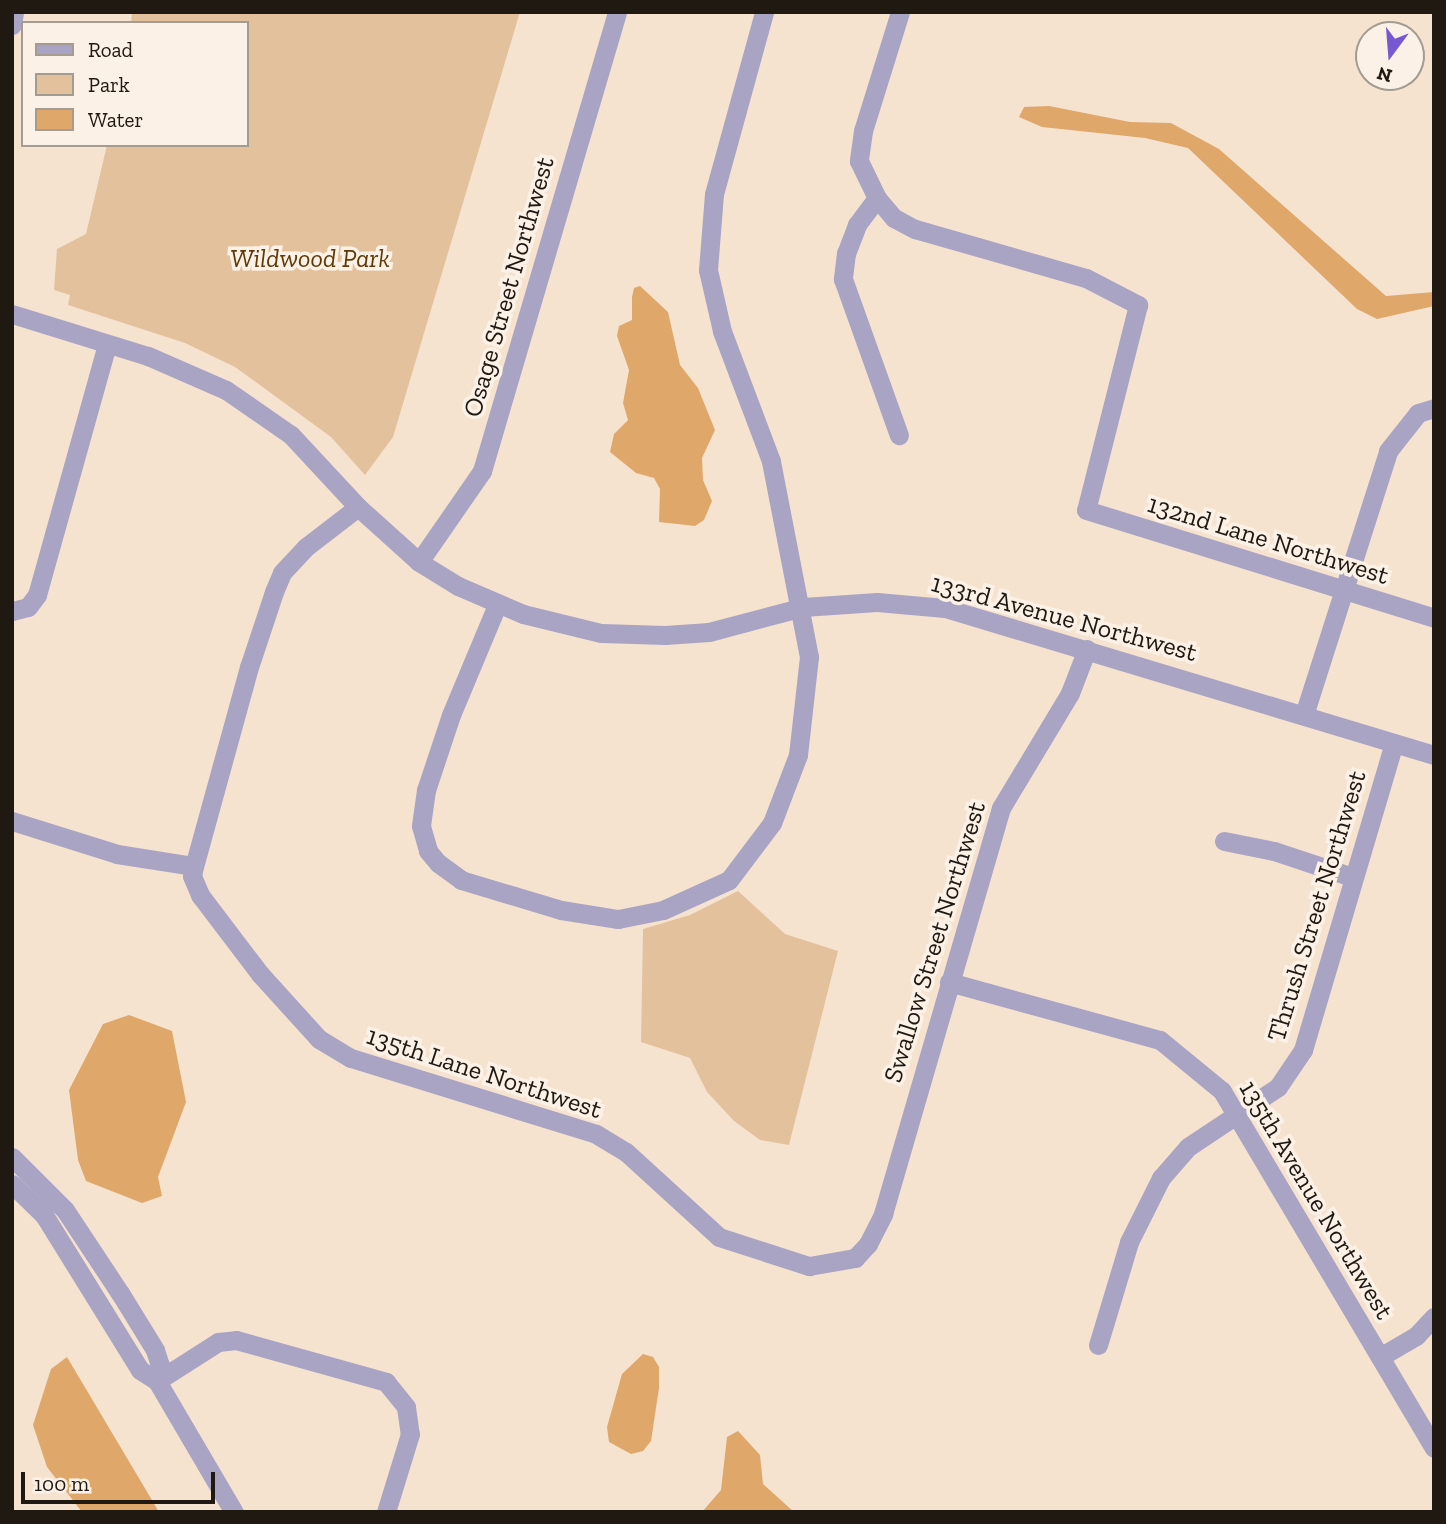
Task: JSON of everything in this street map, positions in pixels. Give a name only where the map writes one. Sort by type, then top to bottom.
[{"type":"street","points":[[12,25],[14,12]]},
{"type":"street","name":"Osage Street Northwest","points":[[419,562],[482,471],[617,12]]},
{"type":"street","points":[[497,605],[451,715],[423,814],[421,826],[428,851],[461,880],[561,910],[618,919],[648,914],[693,899],[729,880],[772,823],[797,755],[809,657],[803,607],[771,461],[722,331],[708,270],[714,194],[764,12]]},
{"type":"street","points":[[899,435],[843,279],[846,253],[857,225],[877,198],[859,161],[863,131],[900,12]]},
{"type":"street","name":"132nd Lane Northwest","points":[[877,198],[894,218],[915,229],[1086,278],[1138,305],[1086,510],[1434,618]]},
{"type":"street","name":"133rd Avenue Northwest","points":[[12,314],[203,378],[250,404],[292,435],[358,507],[419,562],[497,605],[568,626],[645,635],[709,632],[803,607],[877,602],[946,608],[1434,755]]},
{"type":"street","points":[[20,609],[51,554],[64,486],[107,345]]},
{"type":"street","points":[[1304,715],[1341,591],[1388,451],[1400,430],[1430,409]]},
{"type":"street","points":[[12,821],[117,853],[194,866],[248,667],[282,573],[306,547],[358,507]]},
{"type":"street","name":"Swallow Street Northwest","points":[[855,1258],[868,1244],[883,1214],[1001,808],[1070,693],[1087,649]]},
{"type":"street","name":"Thrush Street Northwest","points":[[1098,1345],[1144,1204],[1188,1147],[1278,1087],[1303,1050],[1352,877],[1395,743]]},
{"type":"street","points":[[1224,841],[1274,851],[1352,877]]},
{"type":"street","name":"135th Lane Northwest","points":[[194,866],[192,876],[200,895],[260,974],[319,1039],[363,1062],[596,1134],[626,1152],[719,1237],[809,1266],[855,1258]]},
{"type":"street","name":"135th Avenue Northwest","points":[[949,982],[1160,1040],[1222,1091],[1434,1448]]},
{"type":"street","points":[[12,1157],[65,1210],[113,1282],[155,1350],[160,1365],[157,1381]]},
{"type":"street","points":[[12,1184],[44,1215],[140,1370],[157,1381],[234,1512]]},
{"type":"street","points":[[1380,1357],[1416,1336],[1434,1317]]},
{"type":"street","points":[[157,1381],[218,1342],[236,1340],[386,1382],[406,1407],[410,1434],[386,1512]]},
{"type":"green space","name":"Wildwood Park","points":[[132,12],[520,12],[393,437],[365,475],[331,437],[235,367],[185,343],[68,305],[70,295],[54,290],[57,249],[86,234],[107,147],[248,147],[248,21],[131,21]]},
{"type":"green space","points":[[738,891],[785,934],[838,951],[789,1145],[760,1140],[734,1121],[707,1092],[690,1058],[641,1042],[643,929],[690,915]]},
{"type":"water","points":[[1049,106],[1130,122],[1171,123],[1219,149],[1386,296],[1434,292],[1434,306],[1377,319],[1357,309],[1188,148],[1145,138],[1042,127],[1019,117],[1024,107]]},
{"type":"water","points":[[640,286],[668,312],[680,365],[698,388],[715,430],[702,458],[703,480],[712,501],[704,520],[695,526],[659,522],[660,489],[654,478],[636,473],[610,452],[614,434],[628,420],[623,403],[629,370],[617,336],[619,326],[632,320],[634,288]]},
{"type":"water","points":[[129,1015],[172,1031],[186,1102],[158,1177],[162,1196],[142,1203],[86,1181],[78,1160],[69,1090],[103,1024]]},
{"type":"water","points":[[643,1354],[653,1357],[659,1367],[659,1388],[651,1441],[643,1451],[631,1454],[609,1442],[607,1427],[622,1374]]},
{"type":"water","points":[[67,1357],[159,1512],[82,1512],[47,1467],[33,1425],[51,1369]]},
{"type":"water","points":[[738,1431],[760,1455],[763,1484],[794,1512],[702,1512],[721,1490],[727,1437]]}]
